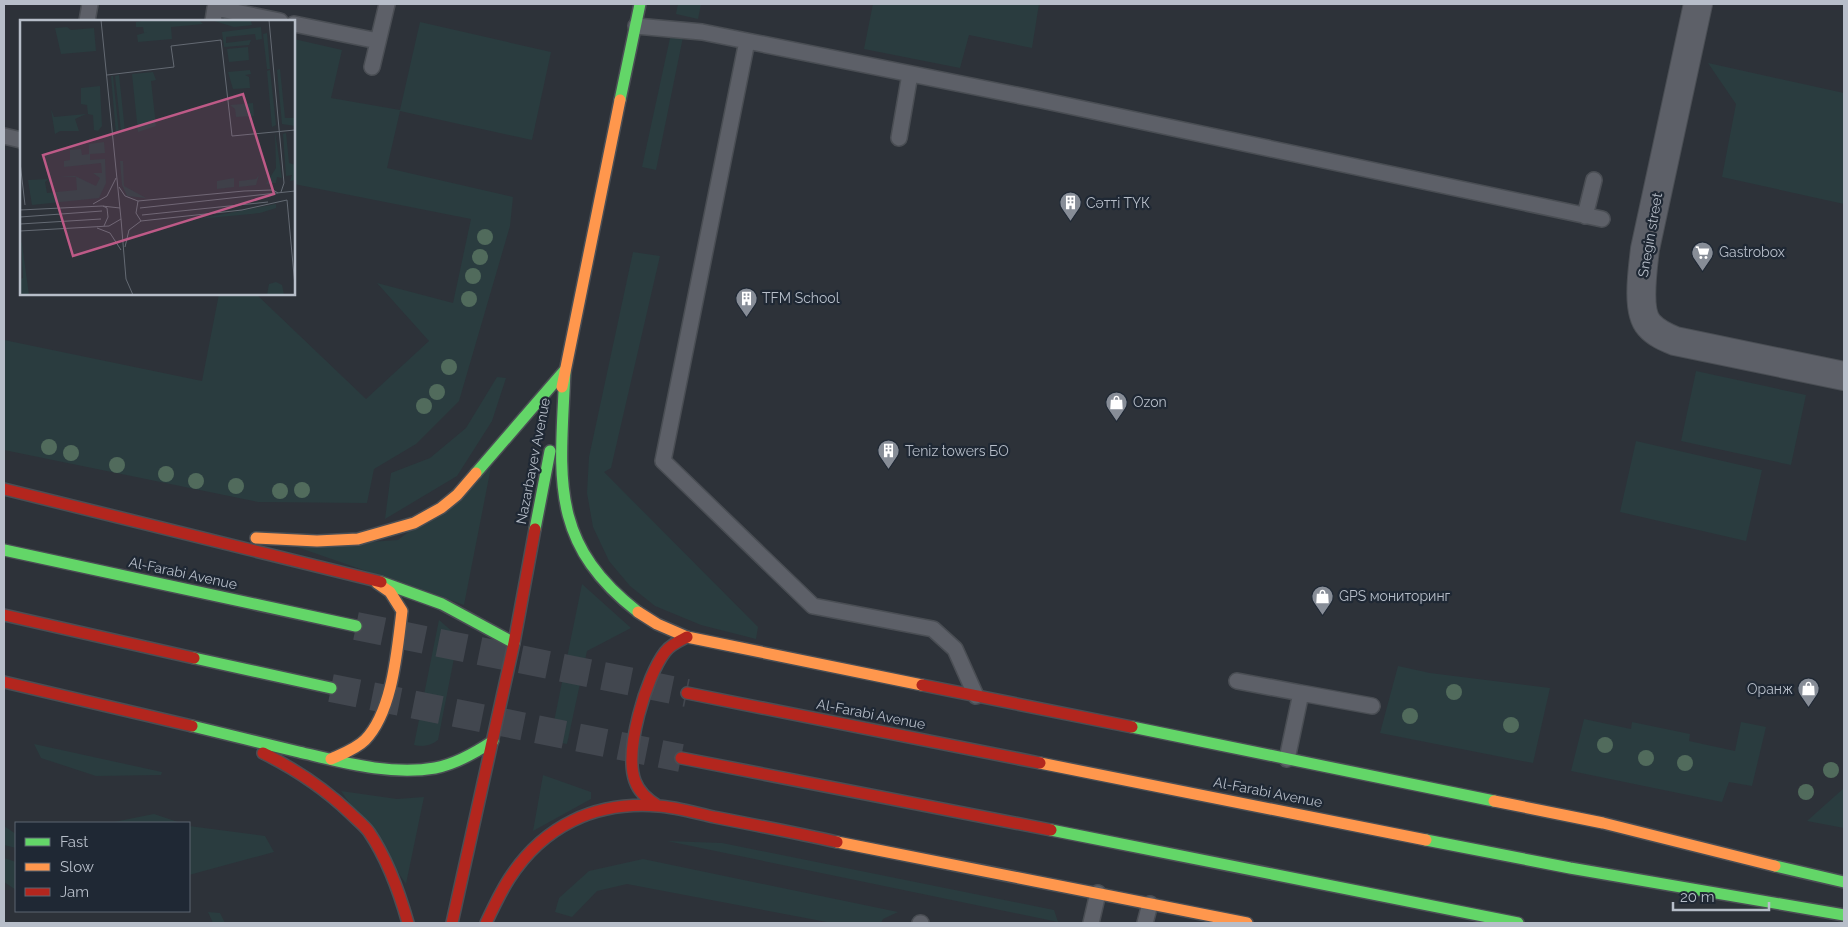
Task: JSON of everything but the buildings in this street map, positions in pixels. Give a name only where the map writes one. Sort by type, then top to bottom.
[{"type":"main road","name":"Nazarbayev Avenue","points":[[452,923],[514,643],[565,370],[640,4]]},
{"type":"main road","points":[[185,533],[317,541],[358,538],[414,523],[441,508],[457,495],[565,370]]},
{"type":"main road","points":[[565,370],[562,485],[567,512],[576,540],[604,582],[622,599],[641,614],[687,637],[1603,823],[1656,838],[1844,882]]},
{"type":"main road","points":[[4,489],[372,579],[442,604],[514,643]]},
{"type":"main road","name":"Al-Farabi Avenue","points":[[4,550],[356,626]]},
{"type":"main road","points":[[331,759],[365,741],[382,716],[396,654],[402,611],[390,592],[372,579]]},
{"type":"main road","points":[[4,615],[331,688]]},
{"type":"main road","points":[[658,806],[638,788],[633,776],[632,759],[636,730],[640,712],[658,661],[666,650],[687,637]]},
{"type":"main road","points":[[4,682],[331,759],[380,768],[434,769],[465,759],[493,741]]},
{"type":"main road","name":"Al-Farabi Avenue","points":[[687,692],[1561,866],[1844,915]]},
{"type":"main road","points":[[211,730],[265,754],[305,776],[335,798],[368,831],[383,857],[400,895],[408,923]]},
{"type":"main road","points":[[681,758],[1518,923]]},
{"type":"main road","points":[[486,923],[508,880],[531,850],[552,832],[580,817],[610,808],[658,806],[1247,923]]},
{"type":"street","name":"Snegin street","points":[[1698,4],[1645,249],[1640,290],[1642,309],[1647,324],[1660,335],[1675,341],[1844,376]]},
{"type":"lane","points":[[87,20],[90,4]]},
{"type":"lane","points":[[372,67],[387,4]]},
{"type":"lane","points":[[212,20],[215,8],[275,20]]},
{"type":"lane","points":[[295,24],[378,41]]},
{"type":"lane","points":[[636,26],[702,32],[1041,100],[1602,219]]},
{"type":"lane","points":[[747,41],[663,461],[813,606],[933,629],[955,649],[976,696]]},
{"type":"lane","points":[[899,138],[910,74]]},
{"type":"lane","points":[[4,136],[20,140]]},
{"type":"lane","points":[[1585,216],[1594,180]]},
{"type":"lane","points":[[1236,681],[1372,706]]},
{"type":"lane","points":[[1287,759],[1301,693]]},
{"type":"lane","points":[[1091,923],[1098,893]]},
{"type":"lane","points":[[1146,923],[1150,904]]},
{"type":"shaded area","points":[[678,4],[701,4],[698,19],[676,14]]},
{"type":"shaded area","points":[[873,4],[1039,4],[1032,48],[969,35],[960,68],[864,49]]},
{"type":"shaded area","points":[[420,22],[551,52],[532,140],[400,111],[387,168],[513,197],[510,226],[459,401],[416,444],[374,469],[367,503],[258,502],[4,450],[4,340],[202,381],[219,295],[257,295],[366,399],[429,341],[377,283],[453,303],[471,219],[295,184],[295,39],[342,50],[331,98],[400,110]]},
{"type":"shaded area","points":[[683,37],[656,170],[642,167],[670,38]]},
{"type":"shaded area","points":[[1708,63],[1844,93],[1844,204],[1722,177],[1736,104]]},
{"type":"shaded area","points":[[633,252],[660,256],[611,468],[604,472],[758,627],[756,639],[701,625],[655,606],[630,586],[609,561],[593,527],[587,493],[589,457]]},
{"type":"shaded area","points":[[1696,371],[1806,395],[1791,465],[1681,441]]},
{"type":"shaded area","points":[[497,377],[506,378],[492,421],[457,476],[385,519],[391,473],[430,458],[466,428]]},
{"type":"shaded area","points":[[1636,441],[1762,470],[1746,541],[1620,512]]},
{"type":"shaded area","points":[[491,467],[464,605],[297,547],[398,540]]},
{"type":"shaded area","points":[[582,584],[631,628],[587,651],[567,744],[550,741]]},
{"type":"shaded area","points":[[439,620],[454,633],[457,643],[438,740],[427,746],[414,745]]},
{"type":"shaded area","points":[[1398,666],[1430,673],[1550,688],[1533,763],[1380,733]]},
{"type":"shaded area","points":[[1584,719],[1631,729],[1632,722],[1690,734],[1689,741],[1735,751],[1741,722],[1766,727],[1752,786],[1729,782],[1722,802],[1571,771]]},
{"type":"shaded area","points":[[34,744],[162,772],[161,775],[96,776],[41,758]]},
{"type":"shaded area","points":[[543,775],[591,792],[591,799],[533,831]]},
{"type":"shaded area","points":[[1844,788],[1844,828],[1807,821]]},
{"type":"shaded area","points":[[341,791],[397,799],[424,797],[406,884]]},
{"type":"shaded area","points":[[154,814],[178,822],[114,822]]},
{"type":"shaded area","points":[[4,826],[15,833],[15,848],[4,845]]},
{"type":"shaded area","points":[[190,826],[265,836],[274,852],[190,875]]},
{"type":"shaded area","points":[[667,841],[722,843],[1054,910],[1058,922]]},
{"type":"shaded area","points":[[4,858],[15,862],[15,889],[4,882]]},
{"type":"shaded area","points":[[643,859],[898,912],[883,919],[881,923],[832,923],[627,884],[597,891],[572,917],[555,912],[559,898],[589,871]]},
{"type":"shaded area","points":[[208,912],[220,913],[225,923],[213,923]]},
{"type":"tunnel","points":[[356,626],[687,693]]},
{"type":"tunnel","points":[[331,688],[681,758]]},
{"type":"traffic: fast","points":[[620,100],[640,4]]},
{"type":"traffic: fast","points":[[565,370],[562,473],[566,503],[573,531],[587,559],[608,585],[638,612]]},
{"type":"traffic: fast","points":[[476,473],[565,370]]},
{"type":"traffic: fast","points":[[535,529],[550,451]]},
{"type":"traffic: fast","points":[[4,550],[356,626]]},
{"type":"traffic: fast","points":[[381,582],[442,604],[514,643]]},
{"type":"traffic: fast","points":[[194,658],[331,688]]},
{"type":"traffic: fast","points":[[192,726],[349,764],[401,770],[435,768],[450,764],[472,754],[493,741]]},
{"type":"traffic: fast","points":[[1132,727],[1494,801]]},
{"type":"traffic: fast","points":[[1051,830],[1518,923]]},
{"type":"traffic: fast","points":[[1426,840],[1570,868],[1844,915]]},
{"type":"traffic: fast","points":[[1775,866],[1844,882]]},
{"type":"traffic: slow","points":[[562,387],[620,100]]},
{"type":"traffic: slow","points":[[256,538],[317,541],[358,539],[414,523],[441,508],[457,495],[476,473]]},
{"type":"traffic: slow","points":[[331,759],[353,749],[365,740],[374,728],[388,697],[402,611],[390,592],[377,583]]},
{"type":"traffic: slow","points":[[638,612],[657,624],[687,637],[922,685]]},
{"type":"traffic: slow","points":[[1040,763],[1426,840]]},
{"type":"traffic: slow","points":[[1494,801],[1603,823],[1775,866]]},
{"type":"traffic: slow","points":[[837,842],[1247,923]]},
{"type":"traffic: jam","points":[[4,489],[381,582]]},
{"type":"traffic: jam","points":[[452,923],[514,643],[535,529]]},
{"type":"traffic: jam","points":[[4,615],[194,658]]},
{"type":"traffic: jam","points":[[658,806],[644,795],[635,781],[632,768],[635,734],[644,696],[658,663],[669,647],[687,637]]},
{"type":"traffic: jam","points":[[4,682],[192,726]]},
{"type":"traffic: jam","points":[[922,685],[1132,727]]},
{"type":"traffic: jam","points":[[687,693],[1040,763]]},
{"type":"traffic: jam","points":[[263,753],[298,772],[319,787],[367,829],[387,865],[397,888],[408,923]]},
{"type":"traffic: jam","points":[[681,758],[1051,830]]},
{"type":"traffic: jam","points":[[486,923],[509,879],[523,860],[538,845],[554,831],[573,821],[592,813],[613,808],[635,806],[672,808],[837,842]]},
{"type":"place","name":"Сәтті ТҮК","points":[[1070,222]]},
{"type":"place","name":"Gastrobox","points":[[1703,271]]},
{"type":"place","name":"TFM School","points":[[746,317]]},
{"type":"place","name":"Ozon","points":[[1117,421]]},
{"type":"place","name":"Teniz towers БО","points":[[889,470]]},
{"type":"place","name":"GPS мониторинг","points":[[1323,615]]},
{"type":"place","name":"Оранж","points":[[1809,708]]}]
